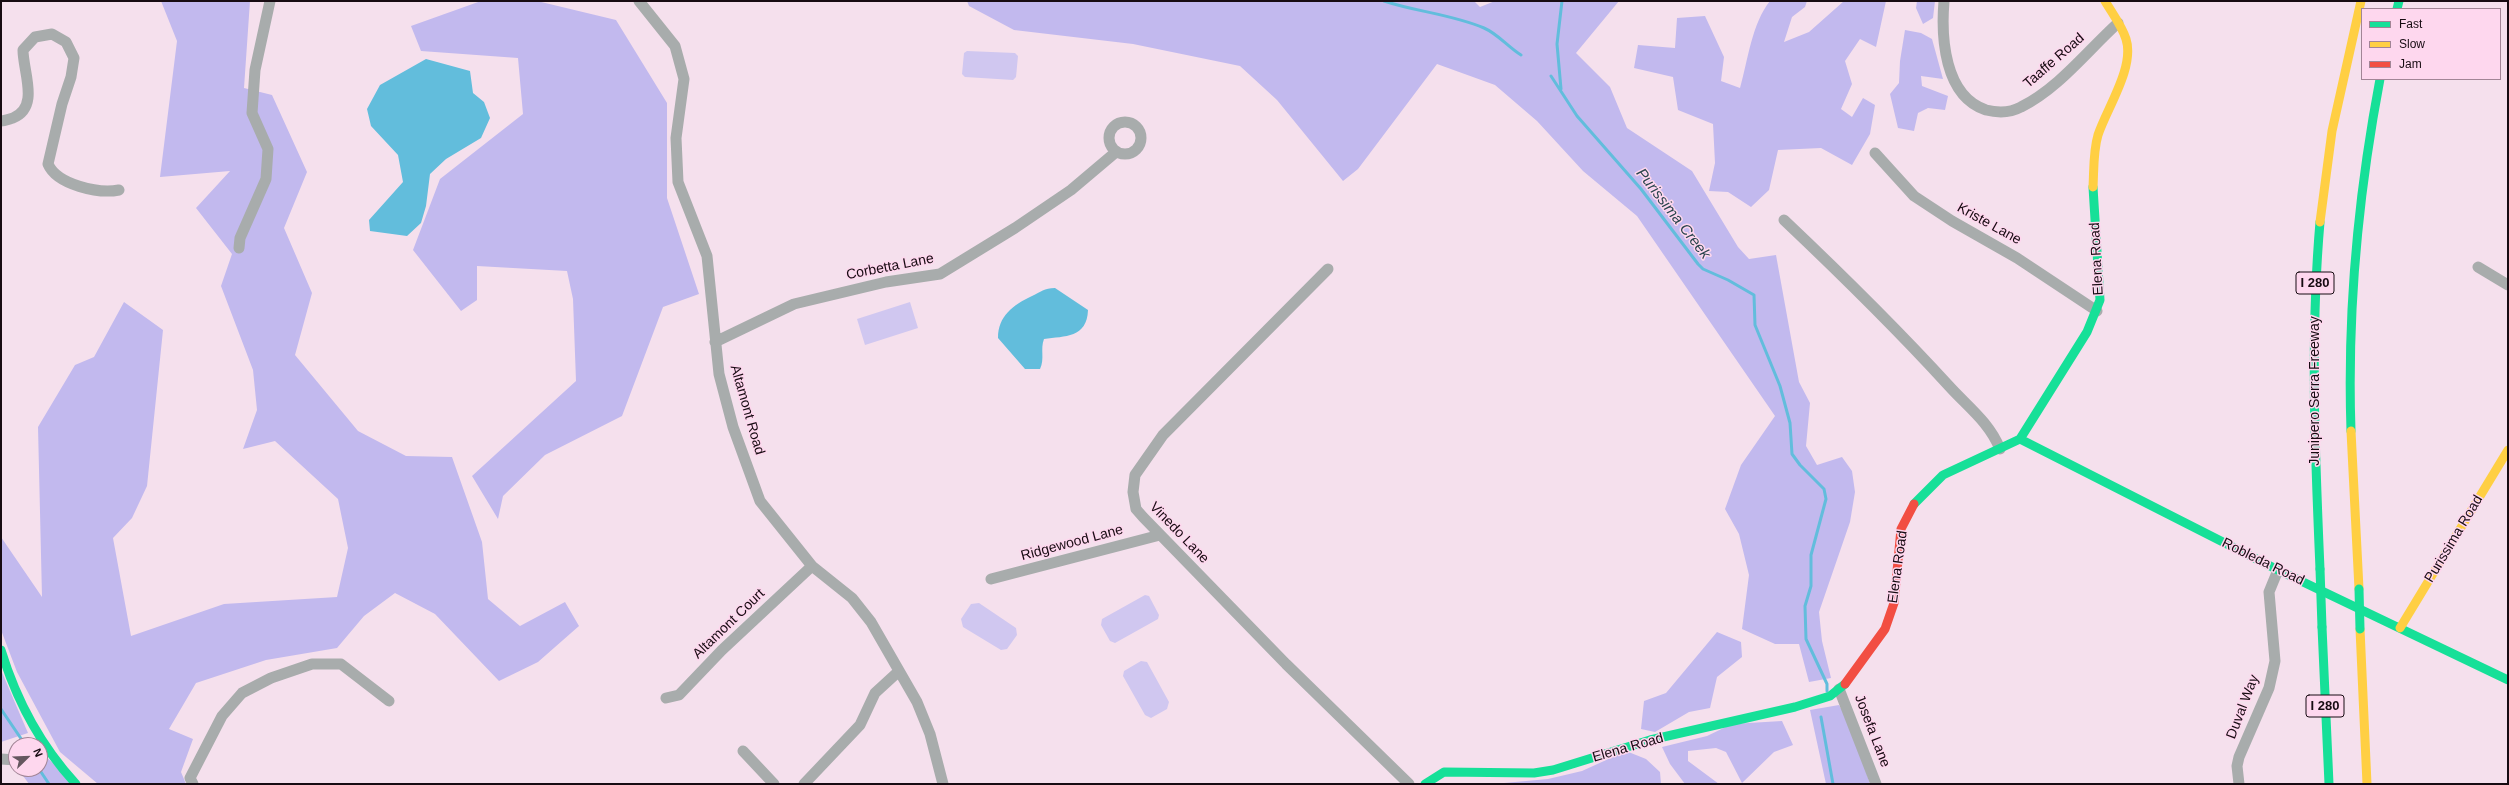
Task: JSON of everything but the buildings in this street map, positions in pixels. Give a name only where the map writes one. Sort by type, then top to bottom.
[{"type":"main road","name":"Elena Road","points":[[1425,784],[1444,772],[1463,770],[1534,774],[1553,770],[1650,740],[1821,700],[1848,682],[1871,653],[1885,629],[1894,603],[1901,529],[1914,502],[1943,475],[2020,440],[2027,426],[2087,332],[2098,311],[2100,288],[2092,194],[2094,156],[2104,117],[2120,82],[2128,53],[2126,38],[2105,1]]},
{"type":"main road","name":"Junipero Serra Freeway","points":[[2328,784],[2313,388],[2316,273],[2322,198],[2333,122],[2361,1]]},
{"type":"main road","name":"I 280","points":[[2367,784],[2350,358],[2352,276],[2359,200],[2380,80]]},
{"type":"main road","name":"Robleda Road","points":[[2020,440],[2278,570],[2508,680]]},
{"type":"main road","name":"Purissima Road","points":[[2400,628],[2508,450]]},
{"type":"main road","points":[[1,650],[37,737]]},
{"type":"main road","points":[[48,758],[76,784]]},
{"type":"street","points":[[239,248],[240,238],[266,179],[268,149],[252,113],[255,70],[270,1]]},
{"type":"street","name":"Altamont Road","points":[[639,1],[675,46],[684,79],[676,138],[678,182],[707,256],[719,374],[733,427],[760,501],[812,566],[852,598],[871,622],[917,702],[930,734],[943,784]]},
{"type":"street","name":"Taaffe Road","points":[[1944,1],[1943,36],[1954,80],[1970,102],[1993,112],[2006,112],[2020,107],[2037,97],[2062,77],[2118,23]]},
{"type":"street","points":[[1,121],[19,115],[27,104],[29,88],[23,65],[23,50],[35,37],[52,34],[66,42],[74,58],[71,77],[62,104],[48,164],[51,171],[64,180],[105,193],[119,190]]},
{"type":"street","name":"Corbetta Lane","points":[[715,342],[794,304],[886,282],[940,274],[1016,228],[1071,190],[1116,152]]},
{"type":"street","name":"Kriste Lane","points":[[1875,153],[1914,196],[1952,221],[2017,258],[2098,311]]},
{"type":"street","points":[[1784,220],[1900,332],[1962,401],[1983,419],[1994,434],[2000,449]]},
{"type":"street","points":[[2478,267],[2508,285]]},
{"type":"street","name":"Vinedo Lane","points":[[1328,269],[1163,435],[1135,475],[1133,492],[1136,509],[1160,535],[1408,784]]},
{"type":"street","name":"Ridgewood Lane","points":[[991,579],[1160,535]]},
{"type":"street","name":"Altamont Court","points":[[666,698],[679,695],[722,650],[812,566]]},
{"type":"street","name":"Duval Way","points":[[2239,784],[2237,766],[2239,757],[2269,688],[2275,661],[2274,635],[2268,592],[2278,570]]},
{"type":"street","points":[[193,784],[190,778],[222,716],[242,693],[271,678],[312,664],[341,664],[388,701]]},
{"type":"street","points":[[804,784],[860,725],[875,693],[900,671]]},
{"type":"street","name":"Josefa Lane","points":[[1839,689],[1876,784]]},
{"type":"street","points":[[743,751],[774,784]]},
{"type":"shaded area","points":[[161,1],[250,1],[244,88],[272,95],[307,172],[284,228],[312,293],[295,355],[358,431],[406,456],[452,457],[482,542],[488,599],[520,626],[565,602],[579,626],[538,662],[499,681],[435,614],[395,593],[364,616],[337,648],[266,660],[196,683],[169,729],[193,739],[181,772],[186,784],[98,784],[60,752],[17,672],[1,630],[1,537],[42,597],[38,427],[75,365],[94,357],[124,302],[163,330],[147,486],[132,518],[113,538],[131,636],[224,604],[337,597],[348,548],[338,499],[275,441],[243,449],[257,410],[253,370],[221,286],[232,254],[196,208],[230,171],[160,177],[177,41]]},
{"type":"shaded area","points":[[481,1],[537,1],[616,20],[667,103],[667,198],[699,294],[663,307],[622,416],[545,455],[503,496],[498,519],[472,476],[576,381],[573,299],[567,271],[477,266],[477,300],[461,311],[413,250],[440,179],[523,114],[518,58],[421,51],[411,26]]},
{"type":"shaded area","points":[[967,1],[1474,1],[1480,7],[1495,1],[1619,1],[1576,53],[1610,87],[1627,128],[1692,171],[1738,247],[1749,259],[1776,255],[1799,382],[1810,403],[1806,446],[1817,465],[1842,457],[1852,471],[1855,492],[1850,522],[1819,612],[1822,641],[1831,678],[1809,682],[1799,644],[1775,644],[1742,629],[1749,575],[1739,534],[1725,509],[1741,465],[1775,416],[1637,216],[1583,171],[1537,121],[1495,85],[1437,64],[1358,169],[1343,181],[1277,100],[1240,66],[1133,44],[1014,30],[969,6]]},
{"type":"shaded area","points":[[1770,1],[1807,1],[1805,7],[1792,17],[1784,42],[1809,32],[1844,1],[1886,1],[1876,47],[1860,39],[1845,61],[1852,84],[1841,109],[1852,117],[1863,98],[1875,105],[1870,134],[1852,165],[1821,148],[1778,150],[1769,190],[1751,207],[1728,192],[1709,191],[1715,163],[1713,124],[1678,110],[1673,77],[1634,68],[1638,45],[1675,48],[1677,18],[1705,16],[1724,57],[1721,81],[1740,88],[1751,42],[1759,20]]},
{"type":"shaded area","points":[[1917,1],[1935,1],[1933,18],[1923,24],[1916,8]]},
{"type":"shaded area","points":[[1905,30],[1921,33],[1932,39],[1943,79],[1921,76],[1922,86],[1948,96],[1945,110],[1928,108],[1918,113],[1914,131],[1898,128],[1890,94],[1899,83],[1900,61]]},
{"type":"shaded area","points":[[967,51],[1015,53],[1018,56],[1016,77],[1013,80],[965,77],[962,74],[964,53]]},
{"type":"shaded area","points":[[910,302],[918,328],[865,345],[857,319]]},
{"type":"shaded area","points":[[1145,595],[1149,596],[1159,615],[1158,619],[1115,643],[1110,641],[1101,625],[1102,619]]},
{"type":"shaded area","points":[[979,603],[1016,628],[1017,635],[1007,649],[1001,650],[963,627],[961,619],[971,604]]},
{"type":"shaded area","points":[[1717,632],[1741,642],[1742,657],[1717,677],[1710,708],[1689,712],[1655,732],[1641,729],[1644,701],[1666,693]]},
{"type":"shaded area","points":[[1141,661],[1147,662],[1169,702],[1167,709],[1151,718],[1145,715],[1123,676],[1124,671]]},
{"type":"shaded area","points":[[1,670],[28,733],[16,737],[8,737],[8,740],[1,742]]},
{"type":"shaded area","points":[[1839,705],[1852,728],[1870,784],[1826,784],[1810,710]]},
{"type":"shaded area","points":[[1782,721],[1793,745],[1774,752],[1742,783],[1726,752],[1716,748],[1688,751],[1688,761],[1719,784],[1685,784],[1670,764],[1662,747],[1707,736],[1732,724]]},
{"type":"shaded area","points":[[1626,751],[1646,759],[1660,772],[1661,784],[1493,784],[1548,779],[1582,771]]},
{"type":"shaded area","points":[[48,759],[76,784],[29,784],[24,777],[48,777]]},
{"type":"water","points":[[426,59],[470,71],[473,93],[484,102],[490,118],[481,138],[446,159],[430,174],[426,206],[421,223],[407,236],[370,231],[369,220],[403,182],[398,155],[371,126],[367,109],[380,85]]},
{"type":"water","points":[[1055,288],[1088,310],[1087,319],[1084,326],[1074,334],[1044,339],[1040,369],[1025,369],[998,338],[1001,323],[1013,307],[1025,299],[1043,290]]},
{"type":"waterway","name":"Purissima Creek","points":[[1384,1],[1472,23],[1494,34],[1521,55]]},
{"type":"waterway","points":[[1561,89],[1557,44],[1562,1]]},
{"type":"waterway","name":"Purissima Creek","points":[[1551,76],[1577,116],[1641,189],[1698,264],[1703,269],[1728,280],[1754,295],[1755,325],[1780,386],[1790,423],[1792,454],[1800,465],[1824,489],[1826,499],[1811,555],[1811,586],[1805,606],[1806,639],[1827,684],[1827,691]]},
{"type":"waterway","points":[[1,709],[20,737]]},
{"type":"waterway","name":"Purissima Creek","points":[[1821,717],[1833,784]]},
{"type":"waterway","points":[[44,777],[49,784]]},
{"type":"traffic: fast","points":[[2397,8],[2399,1]]},
{"type":"traffic: fast","points":[[2351,431],[2351,343],[2356,254],[2366,166],[2380,80]]},
{"type":"traffic: fast","points":[[1914,504],[1943,475],[2020,439],[2087,332],[2100,300],[2093,187]]},
{"type":"traffic: fast","points":[[2320,222],[2315,309],[2314,396],[2320,569]]},
{"type":"traffic: fast","points":[[2020,439],[2278,570],[2508,680]]},
{"type":"traffic: fast","points":[[2320,569],[2322,627]]},
{"type":"traffic: fast","points":[[2359,589],[2360,629]]},
{"type":"traffic: fast","points":[[2322,627],[2329,784]]},
{"type":"traffic: fast","points":[[1,650],[14,686],[31,721],[52,754],[76,784]]},
{"type":"traffic: fast","points":[[1425,784],[1444,772],[1534,773],[1553,770],[1650,740],[1795,707],[1830,696],[1845,684]]},
{"type":"traffic: slow","points":[[2093,187],[2096,141],[2119,87],[2127,62],[2128,50],[2122,29],[2105,1]]},
{"type":"traffic: slow","points":[[2320,222],[2332,131],[2361,1]]},
{"type":"traffic: slow","points":[[2351,431],[2359,589]]},
{"type":"traffic: slow","points":[[2400,628],[2508,450]]},
{"type":"traffic: slow","points":[[2360,629],[2367,784]]},
{"type":"traffic: jam","points":[[1845,684],[1885,629],[1894,603],[1901,529],[1914,504]]}]
